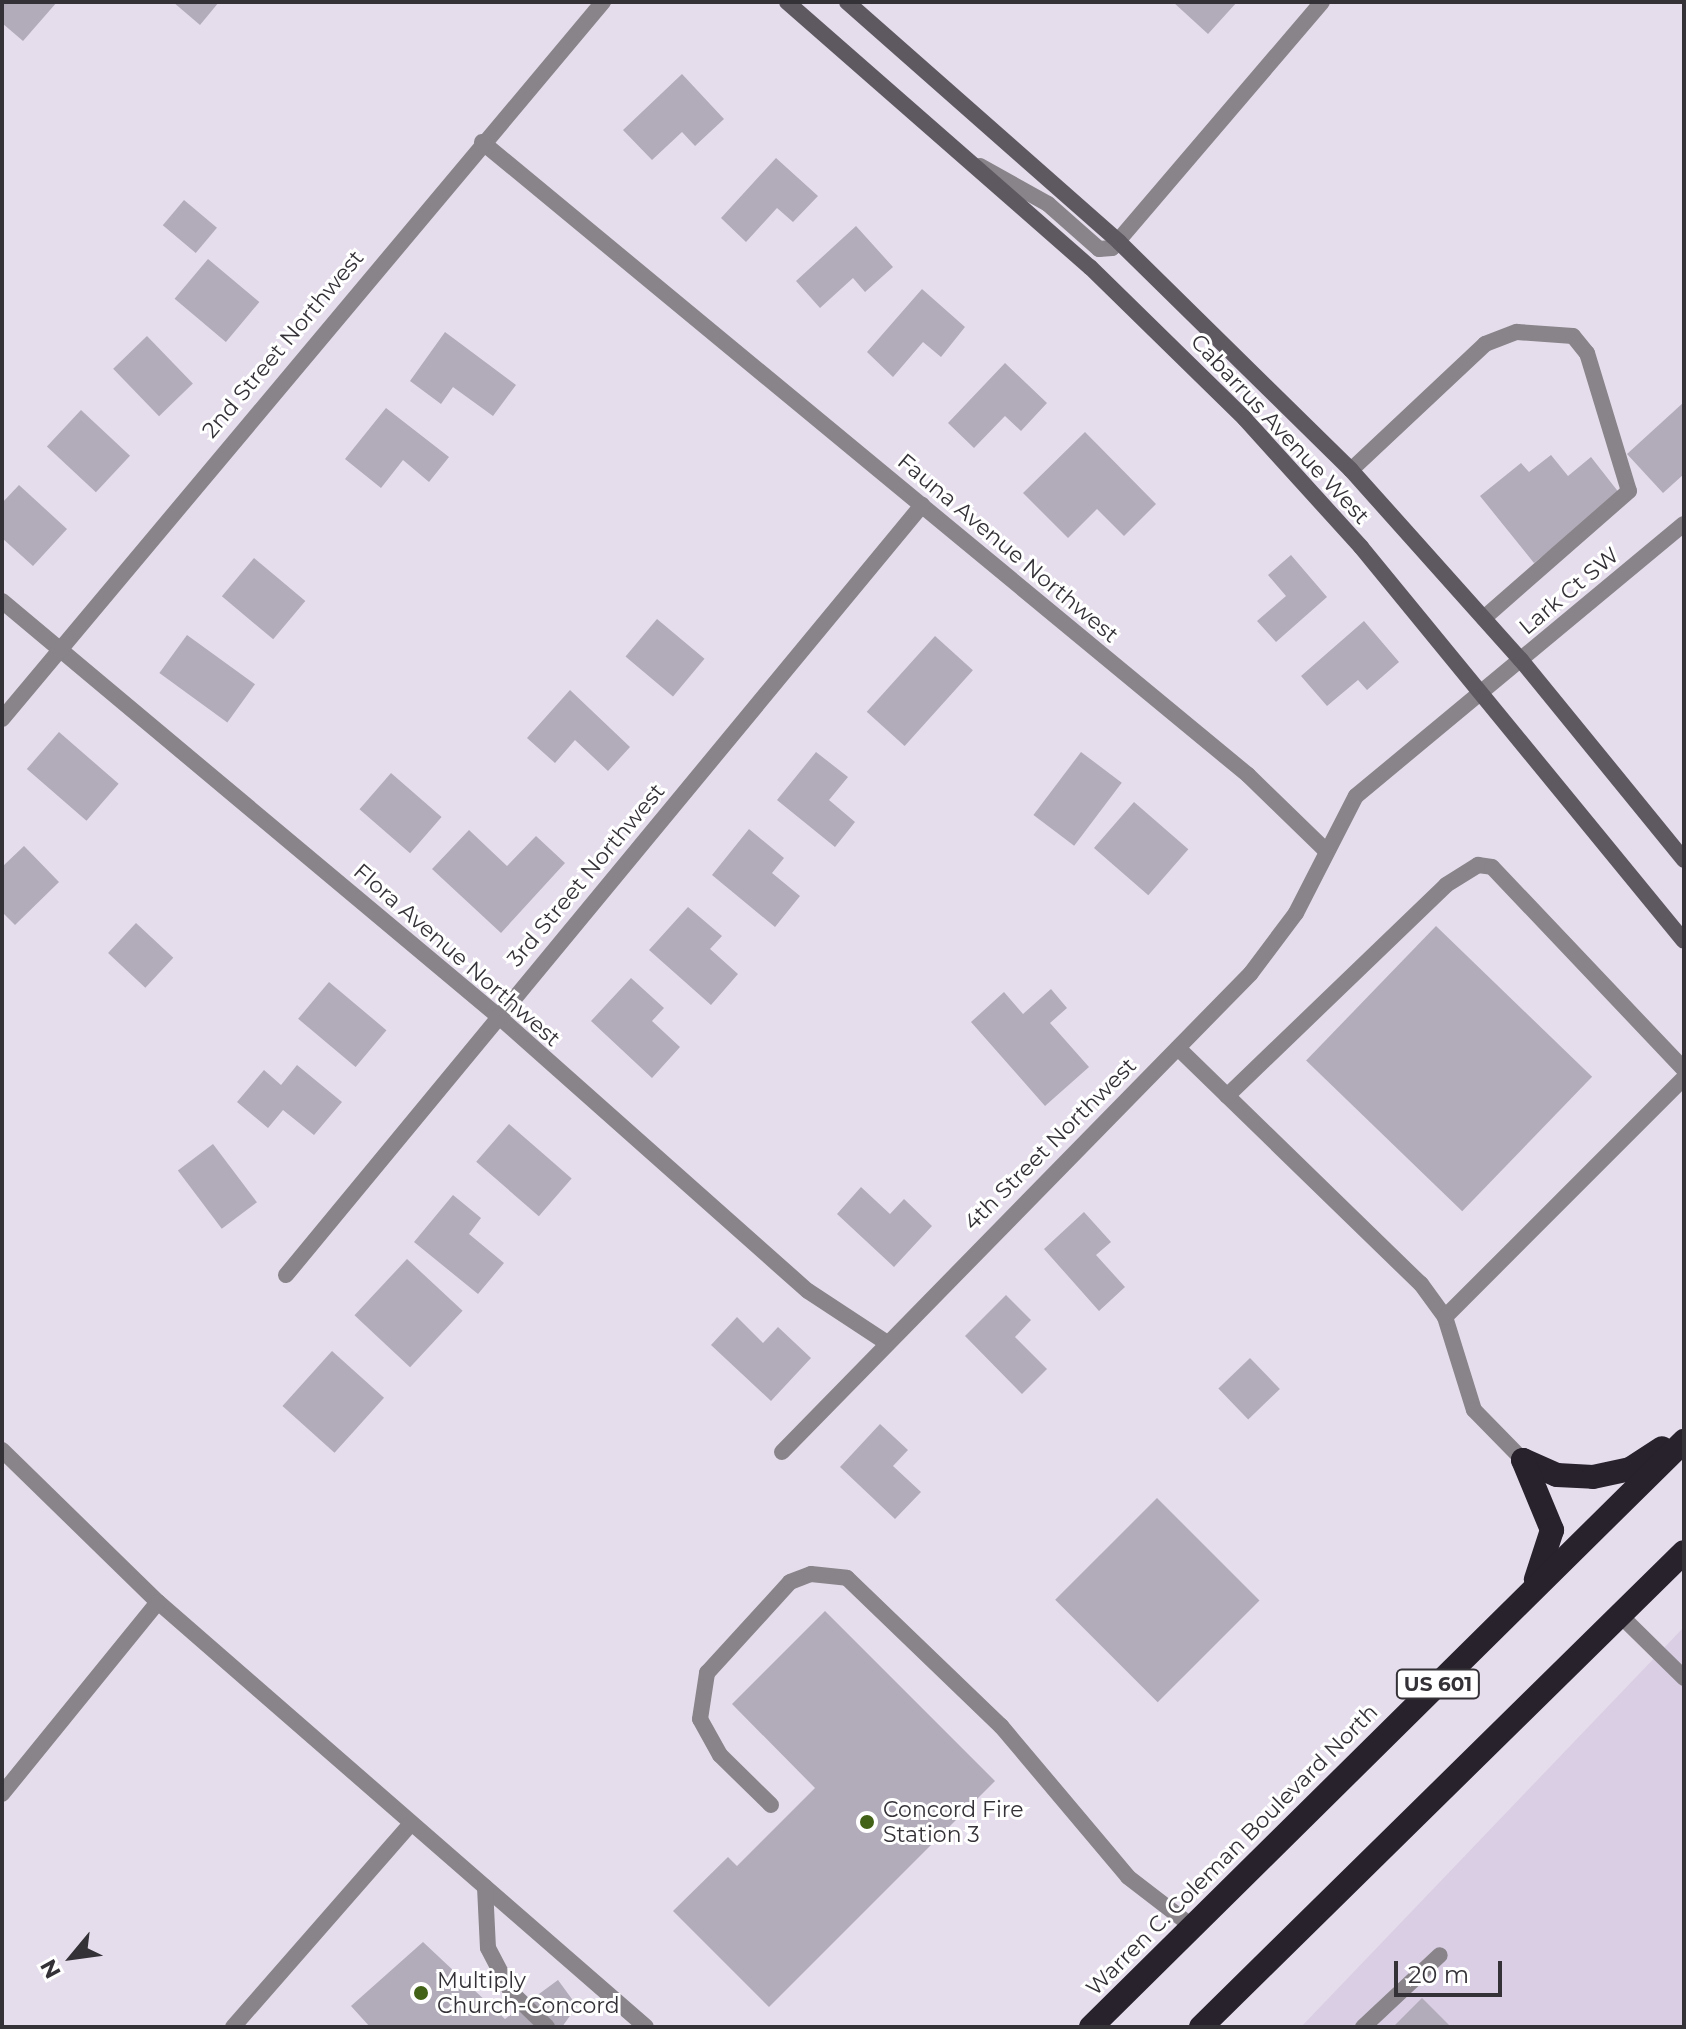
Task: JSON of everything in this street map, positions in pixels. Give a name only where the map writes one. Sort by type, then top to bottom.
[{"type":"highway","points":[[1523,1460],[1557,1475],[1593,1477],[1630,1469],[1684,1433]]},
{"type":"highway","name":"Warren C. Coleman Boulevard North","points":[[1091,2027],[1684,1441]]},
{"type":"highway","points":[[1523,1460],[1552,1530],[1527,1597]]},
{"type":"highway","points":[[1201,2027],[1684,1552]]},
{"type":"main road","name":"Cabarrus Avenue West","points":[[787,2],[975,164],[1245,419],[1483,693],[1684,941]]},
{"type":"main road","name":"Cabarrus Avenue West","points":[[847,2],[1119,242],[1351,470],[1521,660],[1684,860]]},
{"type":"street","name":"2nd Street Northwest","points":[[2,719],[56,647],[603,2]]},
{"type":"street","points":[[975,164],[1048,204],[1099,249],[1119,242],[1322,2]]},
{"type":"street","name":"Fauna Avenue Northwest","points":[[482,142],[1248,775],[1325,850]]},
{"type":"street","points":[[1351,470],[1485,344],[1517,332],[1573,336],[1587,353],[1629,491],[1484,618]]},
{"type":"street","name":"3rd Street Northwest","points":[[286,1275],[922,505]]},
{"type":"street","name":"Lark Ct SW","points":[[1483,693],[1684,524]]},
{"type":"street","name":"Flora Avenue Northwest","points":[[2,601],[498,1016],[796,1281],[884,1341]]},
{"type":"street","points":[[1325,850],[1356,796],[1483,693]]},
{"type":"street","name":"4th Street Northwest","points":[[782,1452],[884,1341],[1178,1048],[1283,935],[1325,850]]},
{"type":"street","points":[[1227,1096],[1446,885],[1478,865],[1492,867],[1684,1069]]},
{"type":"street","points":[[1178,1048],[1421,1284],[1445,1317],[1474,1410],[1523,1460]]},
{"type":"street","points":[[1445,1317],[1684,1078]]},
{"type":"street","points":[[2,1450],[158,1602],[646,2027]]},
{"type":"street","points":[[771,1805],[720,1755],[700,1719],[707,1673],[790,1582],[811,1574],[847,1578],[1001,1726],[1128,1877],[1193,1927]]},
{"type":"street","points":[[2,1794],[158,1602]]},
{"type":"street","points":[[1620,1615],[1684,1678]]},
{"type":"street","points":[[233,2027],[411,1824]]},
{"type":"street","points":[[485,1887],[488,1948],[511,1992],[547,2027]]},
{"type":"street","points":[[1363,2027],[1440,1955]]},
{"type":"shaded area","points":[[1684,1627],[1684,2027],[1301,2027]]},
{"type":"building","points":[[2,2],[57,2],[23,41],[2,23]]},
{"type":"building","points":[[173,2],[219,2],[200,25]]},
{"type":"building","points":[[1173,2],[1237,2],[1208,34]]},
{"type":"building","points":[[682,74],[724,119],[695,146],[682,132],[652,160],[623,130]]},
{"type":"building","points":[[776,158],[818,196],[793,222],[777,208],[746,242],[721,218]]},
{"type":"building","points":[[184,200],[217,228],[196,253],[163,225]]},
{"type":"building","points":[[856,226],[893,267],[865,292],[853,278],[820,308],[796,281]]},
{"type":"building","points":[[208,259],[259,302],[226,342],[175,299]]},
{"type":"building","points":[[922,289],[965,327],[941,357],[923,342],[893,377],[867,352]]},
{"type":"building","points":[[445,332],[516,385],[493,416],[453,387],[441,404],[410,381]]},
{"type":"building","points":[[147,336],[193,383],[159,416],[113,369]]},
{"type":"building","points":[[1005,363],[1047,403],[1021,431],[1005,416],[974,448],[948,423]]},
{"type":"building","points":[[1684,402],[1684,474],[1663,493],[1627,454]]},
{"type":"building","points":[[386,408],[449,457],[429,482],[403,460],[381,488],[345,459]]},
{"type":"building","points":[[81,410],[130,456],[96,492],[47,447]]},
{"type":"building","points":[[1085,432],[1156,504],[1124,536],[1097,509],[1068,538],[1023,493]]},
{"type":"building","points":[[1551,455],[1568,476],[1591,457],[1620,494],[1534,563],[1480,496],[1521,463],[1529,472]]},
{"type":"building","points":[[19,485],[67,529],[33,566],[2,538],[2,503]]},
{"type":"building","points":[[1291,555],[1327,597],[1276,642],[1257,621],[1286,596],[1268,575]]},
{"type":"building","points":[[254,558],[305,601],[273,639],[222,596]]},
{"type":"building","points":[[657,619],[704,659],[673,696],[626,657]]},
{"type":"building","points":[[1364,621],[1399,662],[1367,690],[1358,680],[1327,706],[1301,676]]},
{"type":"building","points":[[187,635],[255,684],[227,722],[159,673]]},
{"type":"building","points":[[935,636],[973,670],[905,746],[867,712]]},
{"type":"building","points":[[570,690],[630,747],[608,771],[575,740],[555,763],[527,738]]},
{"type":"building","points":[[59,732],[119,784],[86,821],[27,769]]},
{"type":"building","points":[[816,752],[848,777],[829,800],[855,822],[835,847],[777,800]]},
{"type":"building","points":[[1081,752],[1122,783],[1074,846],[1033,815]]},
{"type":"building","points":[[391,773],[442,817],[410,853],[360,809]]},
{"type":"building","points":[[1134,802],[1188,849],[1148,895],[1094,848]]},
{"type":"building","points":[[749,829],[784,858],[772,873],[800,896],[775,927],[712,875]]},
{"type":"building","points":[[469,830],[507,866],[536,836],[565,863],[501,933],[432,869]]},
{"type":"building","points":[[24,846],[59,882],[15,925],[2,912],[2,867]]},
{"type":"building","points":[[688,907],[722,936],[710,949],[738,974],[711,1005],[649,950]]},
{"type":"building","points":[[136,923],[173,958],[145,988],[108,953]]},
{"type":"building","points":[[1436,926],[1592,1077],[1462,1211],[1306,1061]]},
{"type":"building","points":[[631,978],[664,1008],[652,1021],[680,1047],[652,1078],[591,1021]]},
{"type":"building","points":[[329,982],[386,1030],[356,1067],[298,1019]]},
{"type":"building","points":[[1051,989],[1067,1008],[1050,1023],[1089,1067],[1045,1106],[971,1022],[1004,992],[1023,1014]]},
{"type":"building","points":[[297,1065],[342,1102],[314,1135],[283,1110],[268,1128],[237,1102],[264,1070],[281,1085]]},
{"type":"building","points":[[509,1124],[572,1178],[539,1216],[476,1162]]},
{"type":"building","points":[[213,1144],[257,1202],[222,1229],[178,1170]]},
{"type":"building","points":[[861,1187],[890,1214],[904,1199],[932,1226],[894,1267],[837,1214]]},
{"type":"building","points":[[453,1195],[481,1218],[469,1234],[504,1263],[478,1294],[414,1242]]},
{"type":"building","points":[[1084,1212],[1111,1242],[1096,1255],[1125,1287],[1099,1311],[1044,1249]]},
{"type":"building","points":[[407,1259],[463,1311],[410,1367],[354,1315]]},
{"type":"building","points":[[1006,1295],[1031,1320],[1015,1337],[1047,1369],[1022,1394],[965,1336]]},
{"type":"building","points":[[737,1317],[763,1343],[778,1327],[811,1358],[771,1401],[711,1345]]},
{"type":"building","points":[[332,1351],[384,1398],[335,1453],[282,1406]]},
{"type":"building","points":[[1250,1358],[1280,1389],[1248,1419],[1218,1389]]},
{"type":"building","points":[[880,1424],[908,1450],[893,1466],[921,1492],[895,1519],[840,1467]]},
{"type":"building","points":[[1157,1498],[1260,1601],[1158,1702],[1055,1600]]},
{"type":"building","name":"Concord Fire Station 3","points":[[825,1611],[995,1781],[769,2007],[673,1911],[728,1857],[737,1866],[815,1788],[732,1704]]},
{"type":"building","name":"Multiply Church-Concord","points":[[423,1942],[505,2019],[558,1980],[577,2006],[562,2027],[370,2027],[351,2006]]},
{"type":"building","points":[[1422,1998],[1451,2027],[1393,2027]]},
{"type":"place","name":"Concord Fire Station 3","points":[[867,1822]]},
{"type":"place","name":"Multiply Church-Concord","points":[[421,1993]]}]
